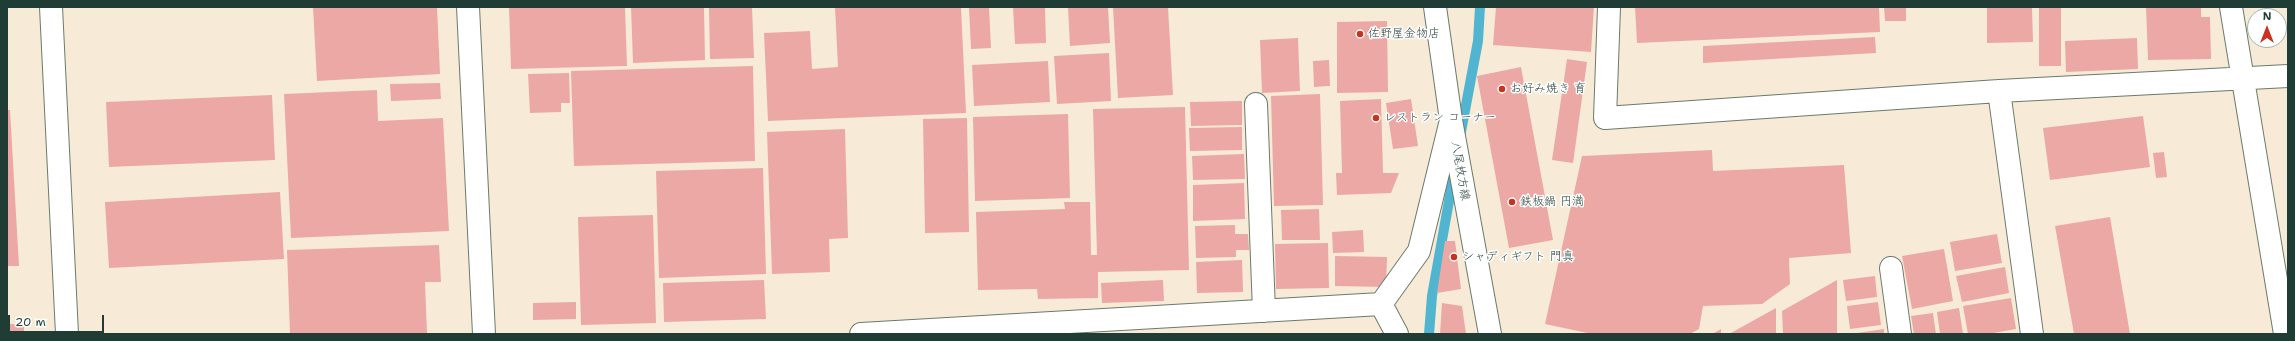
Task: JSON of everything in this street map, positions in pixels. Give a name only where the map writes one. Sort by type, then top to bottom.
[{"type":"street","points":[[51,7],[67,334]]},
{"type":"street","points":[[468,7],[484,334]]},
{"type":"street","name":"八尾枚方線","points":[[1435,7],[1451,120],[1490,334]]},
{"type":"street","points":[[1609,7],[1604,118],[1999,91],[2288,76]]},
{"type":"street","points":[[2231,7],[2283,297],[2285,334]]},
{"type":"street","points":[[1999,91],[2032,334]]},
{"type":"street","points":[[1256,104],[1264,311]]},
{"type":"street","points":[[1381,304],[1419,251],[1451,120]]},
{"type":"street","points":[[1891,268],[1900,334]]},
{"type":"street","points":[[861,334],[1381,304]]},
{"type":"street","points":[[1381,304],[1397,334]]},
{"type":"building","points":[[313,7],[437,7],[440,74],[317,81]]},
{"type":"building","points":[[509,7],[625,7],[627,66],[511,69]]},
{"type":"building","points":[[631,7],[704,7],[705,60],[633,63]]},
{"type":"building","points":[[709,7],[752,7],[754,58],[710,59]]},
{"type":"building","points":[[835,7],[961,7],[966,113],[768,121],[764,33],[810,31],[812,69],[838,67]]},
{"type":"building","points":[[969,7],[989,7],[991,48],[971,49]]},
{"type":"building","points":[[1013,7],[1045,7],[1046,43],[1015,44]]},
{"type":"building","points":[[1068,7],[1108,7],[1110,43],[1070,46]]},
{"type":"building","points":[[1113,7],[1168,7],[1173,95],[1118,98]]},
{"type":"building","points":[[1496,7],[1594,7],[1591,52],[1493,45]]},
{"type":"building","points":[[1635,7],[1879,7],[1880,32],[1637,43]]},
{"type":"building","points":[[1884,7],[1906,7],[1906,21],[1885,21]]},
{"type":"building","points":[[1987,7],[2032,7],[2033,42],[1987,43]]},
{"type":"building","points":[[2039,7],[2061,7],[2061,66],[2039,66]]},
{"type":"building","points":[[2146,7],[2201,7],[2201,17],[2210,17],[2211,59],[2148,60]]},
{"type":"building","points":[[1387,21],[1388,92],[1337,93],[1337,22]]},
{"type":"building","points":[[1875,37],[1876,53],[1703,63],[1703,46]]},
{"type":"building","points":[[1298,38],[1300,91],[1262,93],[1260,40]]},
{"type":"building","points":[[2137,38],[2138,69],[2066,72],[2065,41]]},
{"type":"building","points":[[1109,53],[1111,101],[1057,104],[1054,56]]},
{"type":"building","points":[[1567,59],[1587,62],[1573,163],[1552,160]]},
{"type":"building","points":[[1329,60],[1330,86],[1314,87],[1313,61]]},
{"type":"building","points":[[1048,61],[1050,102],[974,106],[972,65]]},
{"type":"building","points":[[753,66],[755,161],[574,166],[571,71]]},
{"type":"building","points":[[1521,67],[1553,240],[1509,248],[1477,76]]},
{"type":"building","points":[[569,73],[570,103],[561,103],[561,112],[530,113],[528,74]]},
{"type":"building","points":[[440,83],[441,99],[391,101],[390,84]]},
{"type":"building","points":[[377,90],[378,121],[443,118],[449,231],[291,238],[284,94]]},
{"type":"building","points":[[1320,94],[1323,205],[1274,206],[1271,96]]},
{"type":"building","points":[[272,95],[275,160],[109,167],[106,102]]},
{"type":"building","points":[[1381,99],[1383,173],[1399,173],[1391,193],[1337,195],[1336,173],[1342,173],[1340,101]]},
{"type":"building","points":[[1411,99],[1418,146],[1393,149],[1386,103]]},
{"type":"building","points":[[1242,101],[1242,125],[1191,126],[1190,102]]},
{"type":"building","points":[[1185,107],[1189,270],[1098,272],[1098,298],[1038,299],[1037,289],[978,290],[976,212],[1065,209],[1064,202],[1090,202],[1091,255],[1097,255],[1093,109]]},
{"type":"building","points":[[7,110],[10,110],[19,266],[7,266]]},
{"type":"building","points":[[1068,114],[1070,198],[975,201],[973,117]]},
{"type":"building","points":[[2143,116],[2150,167],[2050,180],[2043,128]]},
{"type":"building","points":[[967,118],[969,232],[925,233],[923,119]]},
{"type":"building","points":[[1242,127],[1242,150],[1190,151],[1189,128]]},
{"type":"building","points":[[845,129],[848,238],[829,239],[830,272],[772,274],[767,132]]},
{"type":"building","points":[[1712,150],[1713,171],[1844,165],[1851,253],[1789,258],[1790,284],[1762,304],[1703,306],[1699,329],[1690,334],[1592,334],[1545,324],[1582,156]]},
{"type":"building","points":[[2164,152],[2167,177],[2156,178],[2153,153]]},
{"type":"building","points":[[1244,154],[1245,179],[1193,180],[1192,156]]},
{"type":"building","points":[[763,168],[766,274],[659,278],[656,171]]},
{"type":"building","points":[[1244,183],[1245,219],[1193,221],[1193,185]]},
{"type":"building","points":[[280,192],[284,259],[109,268],[105,202]]},
{"type":"building","points":[[1319,209],[1320,240],[1282,240],[1281,210]]},
{"type":"building","points":[[653,215],[656,323],[581,325],[578,217]]},
{"type":"building","points":[[2110,217],[2130,334],[2074,334],[2055,226]]},
{"type":"building","points":[[1235,225],[1235,234],[1248,234],[1249,250],[1236,250],[1236,257],[1196,258],[1195,226]]},
{"type":"building","points":[[1363,230],[1364,252],[1333,253],[1332,232]]},
{"type":"building","points":[[1997,234],[2002,263],[1955,271],[1950,242]]},
{"type":"building","points":[[1445,241],[1455,241],[1461,289],[1437,293]]},
{"type":"building","points":[[1328,243],[1329,288],[1276,289],[1275,244]]},
{"type":"building","points":[[439,245],[441,282],[425,282],[427,334],[290,334],[287,250]]},
{"type":"building","points":[[1944,249],[1953,301],[1912,309],[1902,256]]},
{"type":"building","points":[[1335,256],[1387,257],[1386,287],[1335,286]]},
{"type":"building","points":[[1242,260],[1243,292],[1197,293],[1196,262]]},
{"type":"building","points":[[2005,267],[2009,293],[1962,302],[1956,276]]},
{"type":"building","points":[[1875,276],[1877,297],[1846,301],[1843,280]]},
{"type":"building","points":[[764,280],[766,319],[664,322],[663,283]]},
{"type":"building","points":[[1163,280],[1164,301],[1102,303],[1101,283]]},
{"type":"building","points":[[1837,280],[1837,334],[1783,334],[1782,311]]},
{"type":"building","points":[[2011,298],[2016,329],[1988,334],[1968,334],[1963,306]]},
{"type":"building","points":[[576,302],[576,319],[533,320],[533,303]]},
{"type":"building","points":[[1878,302],[1881,325],[1850,329],[1847,306]]},
{"type":"building","points":[[1442,303],[1462,306],[1466,334],[1440,334]]},
{"type":"building","points":[[1776,308],[1776,334],[1729,334]]},
{"type":"building","points":[[1959,308],[1963,334],[1940,334],[1937,312]]},
{"type":"building","points":[[1933,313],[1936,334],[1914,334],[1911,316]]},
{"type":"building","points":[[7,324],[24,324],[24,334],[7,334]]},
{"type":"building","points":[[1721,329],[1721,334],[1712,334]]},
{"type":"building","points":[[1884,329],[1884,334],[1857,334],[1857,333]]},
{"type":"waterway","points":[[1460,137],[1478,41],[1480,7]]},
{"type":"waterway","points":[[1429,334],[1432,296],[1454,173]]},
{"type":"place","name":"佐野屋金物店","points":[[1360,34]]},
{"type":"place","name":"お好み焼き 育","points":[[1502,89]]},
{"type":"place","name":"レストラン コーナー","points":[[1376,118]]},
{"type":"place","name":"鉄板鍋 円満","points":[[1512,202]]},
{"type":"place","name":"シャディギフト 門真","points":[[1454,257]]}]
